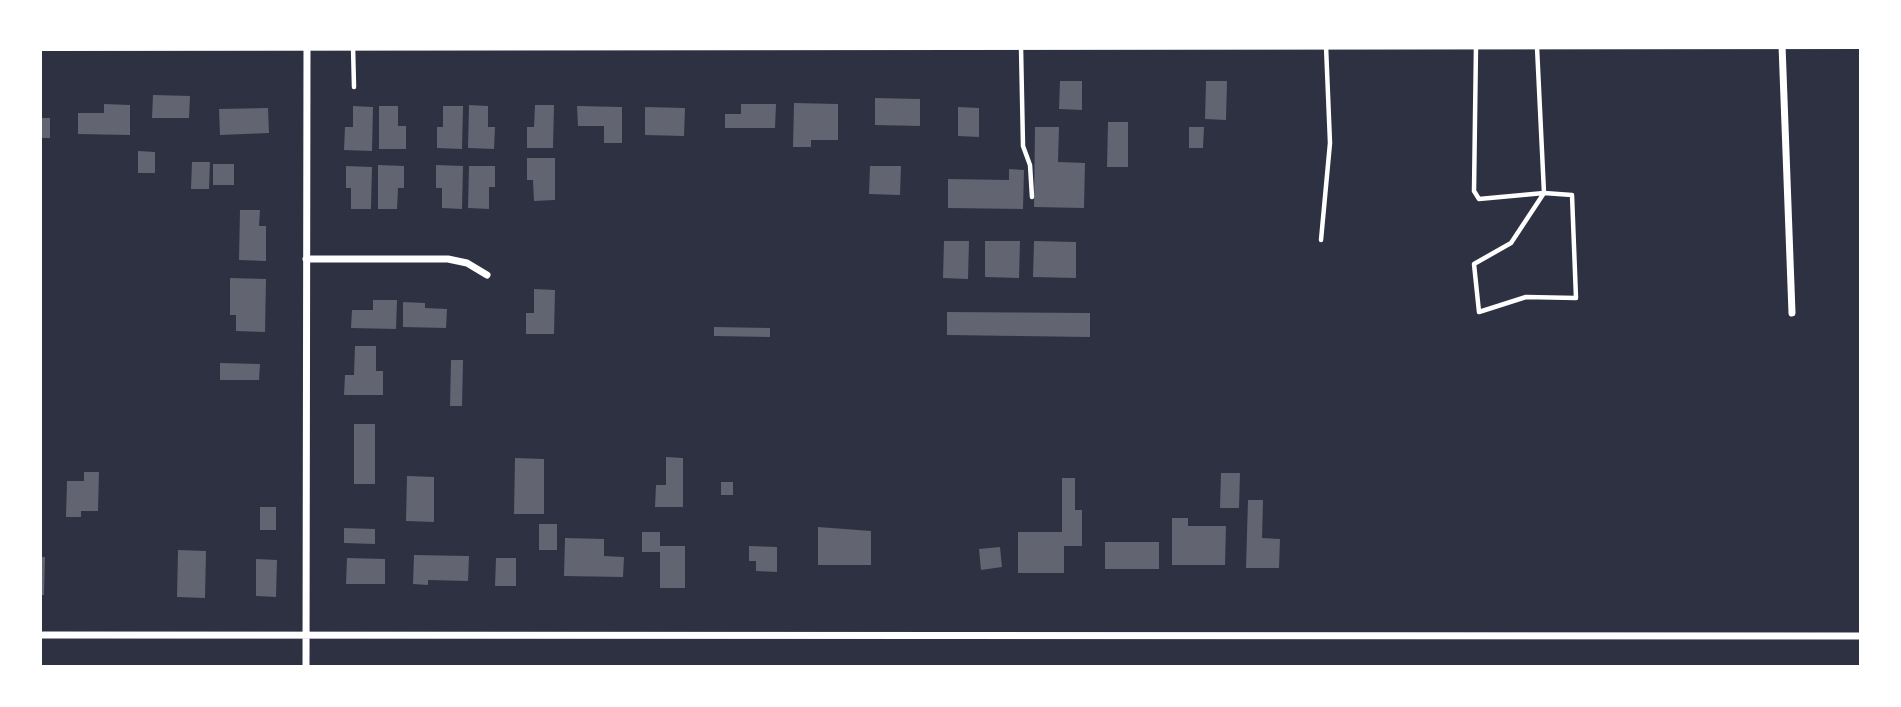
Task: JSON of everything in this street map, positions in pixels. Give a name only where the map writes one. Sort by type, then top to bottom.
[{"type":"street","points":[[40,46],[307,43],[1326,46],[1392,43],[1537,47],[1677,43],[1861,44]]},
{"type":"street","points":[[306,667],[307,43]]},
{"type":"street","points":[[1783,45],[1792,313]]},
{"type":"street","points":[[306,259],[449,259],[467,263],[487,275]]},
{"type":"street","points":[[40,635],[1861,636]]},
{"type":"lane","points":[[353,45],[354,87]]},
{"type":"lane","points":[[1021,46],[1023,146],[1030,165],[1032,197]]},
{"type":"lane","points":[[1321,240],[1330,144],[1326,46]]},
{"type":"lane","points":[[1476,46],[1475,197],[1479,199],[1544,192],[1572,195],[1576,298],[1526,297],[1479,312],[1474,264],[1511,243],[1544,192],[1537,47]]},
{"type":"building","points":[[1060,81],[1082,81],[1082,110],[1059,109]]},
{"type":"building","points":[[1206,81],[1227,81],[1226,120],[1205,119]]},
{"type":"building","points":[[153,95],[190,96],[189,118],[152,118]]},
{"type":"building","points":[[875,98],[920,99],[920,126],[875,125]]},
{"type":"building","points":[[794,103],[838,104],[838,140],[811,140],[811,147],[793,147]]},
{"type":"building","points":[[104,104],[130,105],[130,135],[78,134],[78,113],[104,113]]},
{"type":"building","points":[[741,104],[776,104],[775,128],[725,128],[725,114],[741,114]]},
{"type":"building","points":[[469,105],[488,106],[488,127],[495,127],[494,149],[468,148]]},
{"type":"building","points":[[535,105],[554,105],[553,148],[527,148],[527,127],[534,127]]},
{"type":"building","points":[[353,106],[373,107],[372,151],[344,150],[345,127],[353,127]]},
{"type":"building","points":[[379,106],[398,106],[398,126],[406,126],[406,149],[379,149]]},
{"type":"building","points":[[443,106],[463,106],[462,149],[437,148],[437,127],[443,127]]},
{"type":"building","points":[[577,106],[622,107],[622,143],[604,143],[604,126],[578,126]]},
{"type":"building","points":[[645,107],[685,108],[684,136],[645,135]]},
{"type":"building","points":[[958,107],[979,108],[979,137],[958,136]]},
{"type":"building","points":[[268,108],[269,133],[220,135],[219,109]]},
{"type":"building","points":[[40,118],[50,118],[50,138],[40,138]]},
{"type":"building","points":[[1108,122],[1128,122],[1128,167],[1107,167]]},
{"type":"building","points":[[1035,127],[1059,127],[1058,162],[1085,163],[1084,208],[1034,207]]},
{"type":"building","points":[[1189,127],[1204,127],[1203,148],[1189,148]]},
{"type":"building","points":[[138,151],[155,152],[155,173],[138,173]]},
{"type":"building","points":[[527,158],[555,158],[555,200],[534,201],[533,180],[527,180]]},
{"type":"building","points":[[192,162],[210,162],[209,189],[191,189]]},
{"type":"building","points":[[213,164],[234,164],[234,185],[213,185]]},
{"type":"building","points":[[378,165],[404,166],[404,188],[398,188],[397,209],[378,209]]},
{"type":"building","points":[[436,165],[463,166],[462,209],[442,208],[442,188],[436,188]]},
{"type":"building","points":[[346,166],[372,167],[371,209],[351,209],[351,188],[346,188]]},
{"type":"building","points":[[469,166],[495,166],[495,187],[489,187],[489,209],[468,208]]},
{"type":"building","points":[[870,166],[901,166],[900,195],[869,194]]},
{"type":"building","points":[[1009,169],[1024,170],[1023,209],[948,208],[948,179],[1009,180]]},
{"type":"building","points":[[240,210],[260,210],[259,226],[266,226],[266,261],[239,260]]},
{"type":"building","points":[[944,241],[969,241],[968,279],[943,278]]},
{"type":"building","points":[[985,241],[1020,241],[1019,278],[985,277]]},
{"type":"building","points":[[1034,241],[1076,242],[1076,278],[1033,277]]},
{"type":"building","points":[[230,278],[266,279],[265,332],[236,331],[236,315],[230,315]]},
{"type":"building","points":[[534,289],[555,290],[554,334],[526,334],[526,313],[534,313]]},
{"type":"building","points":[[373,300],[397,300],[396,329],[351,328],[352,310],[373,310]]},
{"type":"building","points":[[403,302],[425,303],[425,308],[447,309],[446,328],[403,327]]},
{"type":"building","points":[[947,312],[1090,313],[1090,337],[947,335]]},
{"type":"building","points":[[714,327],[770,328],[770,337],[714,336]]},
{"type":"building","points":[[355,346],[376,346],[376,371],[383,371],[383,395],[344,395],[345,375],[354,375]]},
{"type":"building","points":[[451,360],[463,360],[462,406],[450,406]]},
{"type":"building","points":[[220,363],[260,364],[259,380],[220,380]]},
{"type":"building","points":[[354,424],[375,424],[375,484],[354,484]]},
{"type":"building","points":[[666,457],[683,458],[683,507],[655,507],[656,485],[666,485]]},
{"type":"building","points":[[515,458],[544,459],[544,514],[514,514]]},
{"type":"building","points":[[84,472],[99,472],[98,511],[81,511],[81,517],[66,517],[67,481],[84,481]]},
{"type":"building","points":[[1221,473],[1240,473],[1239,508],[1220,508]]},
{"type":"building","points":[[407,476],[434,477],[434,522],[406,521]]},
{"type":"building","points":[[1062,478],[1075,478],[1075,510],[1082,510],[1082,546],[1064,546],[1064,573],[1018,573],[1018,532],[1062,532]]},
{"type":"building","points":[[721,482],[733,482],[733,495],[721,495]]},
{"type":"building","points":[[1248,500],[1263,500],[1262,538],[1280,539],[1279,568],[1246,568]]},
{"type":"building","points":[[260,507],[276,507],[276,530],[260,530]]},
{"type":"building","points":[[1172,518],[1188,518],[1188,526],[1226,526],[1225,565],[1172,565]]},
{"type":"building","points":[[539,524],[557,524],[557,550],[539,550]]},
{"type":"building","points":[[818,527],[871,531],[871,565],[818,565]]},
{"type":"building","points":[[344,528],[375,529],[375,544],[344,543]]},
{"type":"building","points":[[642,532],[660,532],[660,546],[685,546],[685,588],[660,588],[660,552],[642,552]]},
{"type":"building","points":[[565,538],[604,539],[604,556],[624,557],[623,577],[564,576]]},
{"type":"building","points":[[1105,542],[1159,542],[1159,569],[1105,569]]},
{"type":"building","points":[[749,546],[777,547],[777,572],[756,571],[756,561],[749,561]]},
{"type":"building","points":[[1000,547],[1002,567],[981,570],[979,549]]},
{"type":"building","points":[[178,550],[206,551],[205,598],[177,597]]},
{"type":"building","points":[[414,555],[469,556],[468,581],[428,580],[428,585],[413,584]]},
{"type":"building","points":[[40,557],[45,557],[44,595],[40,595]]},
{"type":"building","points":[[347,558],[385,559],[385,584],[346,584]]},
{"type":"building","points":[[496,558],[516,558],[516,586],[495,586]]},
{"type":"building","points":[[256,559],[277,560],[276,597],[256,596]]}]
